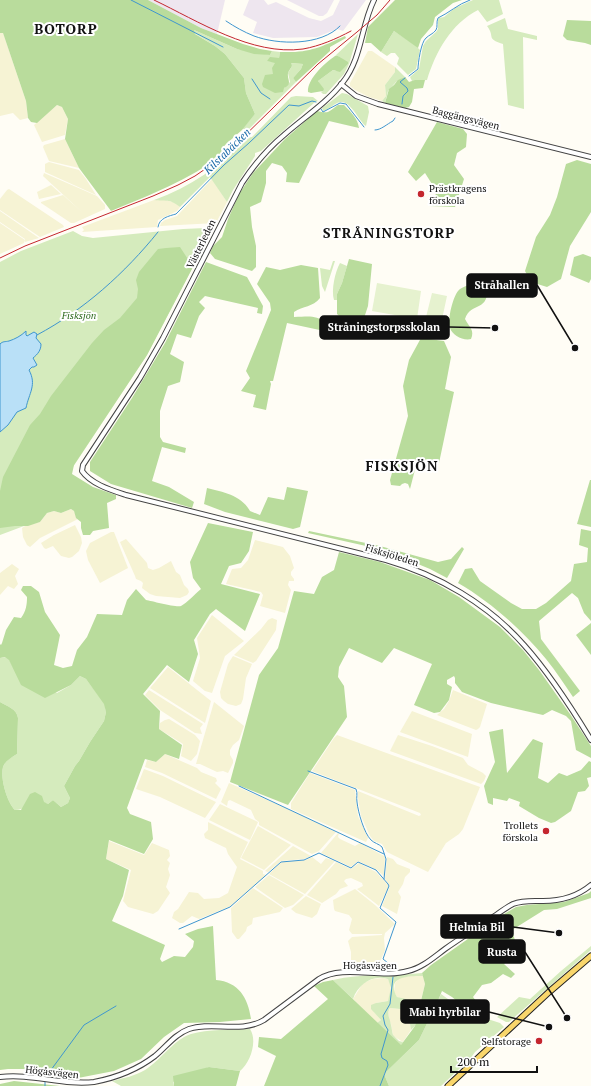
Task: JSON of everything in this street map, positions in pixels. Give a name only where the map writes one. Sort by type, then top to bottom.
[{"type":"main road","points":[[448,1086],[549,992],[591,956]]},
{"type":"street","name":"Västerleden","points":[[122,494],[106,487],[85,474],[82,471],[83,465],[155,352],[242,183],[253,166],[267,150],[341,84],[348,74],[356,57],[366,19],[374,0]]},
{"type":"street","name":"Baggängsvägen","points":[[341,84],[356,96],[380,105],[591,157]]},
{"type":"street","name":"Fisksjöleden","points":[[122,494],[374,557],[408,567],[439,581],[489,612],[520,641],[555,684],[591,740]]},
{"type":"street","name":"Högåsvägen","points":[[0,1078],[19,1076],[79,1084],[98,1081],[142,1065],[156,1055],[179,1034],[190,1028],[253,1025],[264,1020],[319,979],[332,973],[396,973],[412,970],[422,965],[471,931],[514,904],[527,900],[548,901],[565,898],[576,894],[591,885]]},
{"type":"shaded area","points":[[148,0],[225,0],[217,34],[201,28]]},
{"type":"shaded area","points":[[249,0],[264,0],[268,5],[276,2],[309,18],[321,21],[333,15],[340,0],[366,0],[343,31],[337,29],[317,37],[273,38],[253,33],[257,22],[243,15]]},
{"type":"shaded area","points":[[287,0],[334,0],[327,13],[323,16],[319,16]]},
{"type":"shaded area","points":[[0,33],[3,33],[26,101],[28,118],[20,120],[13,113],[0,116]]},
{"type":"shaded area","points":[[368,51],[372,51],[395,67],[395,72],[385,85],[386,96],[382,101],[369,97],[350,86],[350,83]]},
{"type":"shaded area","points":[[57,105],[62,107],[68,119],[65,135],[42,142],[34,125]]},
{"type":"shaded area","points":[[65,139],[79,168],[49,161],[43,147],[44,145]]},
{"type":"shaded area","points":[[49,162],[79,170],[96,195],[45,172],[45,164]]},
{"type":"shaded area","points":[[44,173],[97,196],[105,205],[105,209],[71,223],[41,203],[63,195],[83,213],[43,176]]},
{"type":"shaded area","points":[[212,179],[227,202],[216,223],[160,226],[165,220],[177,216]]},
{"type":"shaded area","points":[[51,185],[61,194],[39,199],[37,192]]},
{"type":"shaded area","points":[[9,189],[64,227],[40,237],[0,210],[0,199]]},
{"type":"shaded area","points":[[154,200],[165,200],[176,203],[180,207],[177,211],[158,220],[157,227],[82,232],[84,230],[82,227]]},
{"type":"shaded area","points":[[0,211],[39,238],[25,242],[25,239],[0,222]]},
{"type":"shaded area","points":[[0,223],[25,240],[24,243],[0,254]]},
{"type":"shaded area","points":[[71,509],[74,511],[78,519],[40,538],[30,547],[27,545],[23,537],[22,528],[40,522],[47,513],[54,511],[61,513]]},
{"type":"shaded area","points":[[75,525],[81,537],[82,543],[79,551],[72,557],[69,558],[61,556],[53,546],[46,549],[44,548],[41,543]]},
{"type":"shaded area","points":[[111,532],[114,532],[128,568],[100,583],[88,560],[86,551],[90,543]]},
{"type":"shaded area","points":[[126,539],[147,563],[148,568],[153,570],[171,561],[176,572],[180,575],[184,585],[188,589],[189,592],[187,595],[180,598],[156,596],[150,594],[142,588],[143,583],[136,579],[120,542]]},
{"type":"shaded area","points":[[255,540],[283,547],[290,556],[294,568],[291,575],[294,581],[289,581],[288,585],[291,590],[285,613],[260,606],[263,595],[261,592],[226,584],[232,569],[241,568],[248,560]]},
{"type":"shaded area","points":[[12,564],[19,569],[15,576],[18,584],[14,589],[8,586],[0,595],[0,573]]},
{"type":"shaded area","points":[[212,615],[244,641],[225,656],[212,693],[205,691],[193,681],[200,658],[197,638]]},
{"type":"shaded area","points":[[272,618],[277,620],[276,630],[256,661],[253,663],[234,655],[261,629],[268,620]]},
{"type":"shaded area","points":[[233,656],[252,664],[246,678],[243,699],[241,704],[236,706],[228,704],[224,701],[221,698],[220,692],[228,664]]},
{"type":"shaded area","points":[[168,667],[211,701],[205,723],[150,688]]},
{"type":"shaded area","points":[[149,690],[203,724],[200,728],[202,734],[195,733],[160,710],[145,695]]},
{"type":"shaded area","points":[[453,690],[487,704],[480,727],[478,729],[476,730],[437,715],[444,709]]},
{"type":"shaded area","points":[[214,702],[244,726],[239,740],[230,750],[233,763],[228,773],[223,771],[217,772],[200,764],[196,764]]},
{"type":"shaded area","points":[[412,711],[472,734],[468,757],[400,732]]},
{"type":"shaded area","points":[[169,719],[195,735],[200,741],[197,754],[191,761],[181,756],[183,744],[159,729],[160,723]]},
{"type":"shaded area","points":[[337,735],[480,787],[463,829],[459,834],[446,843],[428,872],[387,852],[382,844],[374,841],[370,836],[361,816],[358,791],[419,816],[421,815],[420,813],[312,771]]},
{"type":"shaded area","points":[[398,735],[463,758],[468,765],[486,776],[484,781],[481,784],[390,751]]},
{"type":"shaded area","points":[[165,754],[216,778],[217,781],[215,783],[221,789],[216,799],[162,773],[145,767],[147,760],[156,762]]},
{"type":"shaded area","points":[[144,769],[163,776],[216,802],[205,818],[160,797],[136,789]]},
{"type":"shaded area","points":[[310,773],[355,790],[358,816],[368,838],[366,842],[291,809],[291,803]]},
{"type":"shaded area","points":[[229,783],[336,832],[319,851],[312,854],[259,825],[259,822],[255,819],[251,810],[230,800],[228,801],[227,806],[221,802]]},
{"type":"shaded area","points":[[220,804],[258,822],[250,840],[209,820]]},
{"type":"shaded area","points":[[208,822],[248,842],[240,859],[263,871],[263,874],[266,875],[231,906],[199,919],[192,916],[183,923],[180,923],[172,918],[174,912],[178,909],[189,892],[198,893],[204,899],[219,898],[228,893],[237,867],[228,854],[226,848],[205,838],[204,834],[208,830]]},
{"type":"shaded area","points":[[258,826],[291,845],[264,870],[241,858]]},
{"type":"shaded area","points":[[338,833],[338,837],[340,839],[355,846],[360,843],[384,856],[384,876],[377,870],[358,861],[351,867],[321,853]]},
{"type":"shaded area","points":[[109,841],[144,855],[152,843],[169,850],[170,856],[167,860],[170,863],[168,869],[170,875],[166,887],[170,893],[158,911],[153,914],[128,907],[123,901],[131,870],[106,859]]},
{"type":"shaded area","points":[[293,846],[311,856],[304,859],[281,861],[268,872],[265,871]]},
{"type":"shaded area","points":[[312,857],[321,864],[326,858],[335,861],[305,894],[269,874],[281,862],[306,860]]},
{"type":"shaded area","points":[[387,857],[393,859],[397,864],[410,869],[410,872],[405,877],[398,892],[401,897],[397,914],[382,906],[390,886],[385,879]]},
{"type":"shaded area","points":[[336,862],[351,869],[359,863],[376,872],[389,886],[379,906],[357,889],[363,886],[362,883],[351,878],[344,881],[348,886],[340,889],[336,894],[322,903],[307,895]]},
{"type":"shaded area","points":[[269,875],[304,895],[293,905],[285,908],[255,887]]},
{"type":"shaded area","points":[[253,888],[283,908],[280,912],[253,918],[252,924],[247,927],[246,931],[239,939],[237,939],[232,932],[231,908]]},
{"type":"shaded area","points":[[355,889],[395,924],[385,933],[385,950],[379,964],[367,970],[359,970],[351,967],[351,952],[348,941],[352,937],[382,934],[352,934],[349,930],[352,919],[349,915],[335,911],[334,909],[333,900]]},
{"type":"shaded area","points":[[306,896],[321,904],[317,914],[312,918],[296,913],[291,909]]},
{"type":"shaded area","points":[[423,976],[425,984],[421,1000],[406,1000],[397,997],[394,992],[395,983],[399,978]]},
{"type":"shaded area","points":[[373,979],[388,979],[391,994],[388,1001],[376,1003],[374,1012],[381,1020],[377,1023],[353,999],[363,983]]},
{"type":"shaded area","points":[[390,1008],[410,1010],[412,1013],[410,1024],[411,1030],[403,1042],[393,1036],[391,1024],[387,1016]]},
{"type":"green space","points":[[0,0],[148,0],[201,28],[243,44],[272,51],[270,55],[254,54],[237,49],[194,30],[195,34],[225,54],[244,78],[246,93],[255,114],[242,130],[225,145],[223,154],[197,172],[111,211],[79,168],[65,139],[68,119],[62,107],[57,105],[37,123],[31,122],[28,118],[26,101],[3,33],[0,33]]},
{"type":"green space","points":[[395,0],[462,0],[453,3],[435,17],[433,25],[421,39],[418,48],[394,31],[381,52],[371,43],[365,43],[368,27]]},
{"type":"green space","points":[[473,0],[499,0],[503,14],[487,22],[478,10],[468,16],[446,39],[435,59],[427,80],[412,81],[410,77],[419,69],[423,46],[438,29],[439,18],[444,17],[455,8]]},
{"type":"green space","points":[[505,18],[508,29],[537,36],[537,40],[523,37],[524,109],[508,105],[503,44],[492,39],[490,30],[487,26]]},
{"type":"green space","points":[[567,20],[591,21],[591,45],[567,40],[563,36]]},
{"type":"green space","points":[[194,30],[237,49],[270,55],[272,51],[280,52],[279,58],[267,61],[276,62],[284,88],[290,82],[288,73],[292,66],[290,63],[303,64],[301,69],[293,78],[296,82],[249,129],[242,129],[255,114],[246,93],[244,78],[225,54],[194,33]]},
{"type":"green space","points":[[394,31],[420,50],[416,69],[408,75],[397,64],[399,58],[395,53],[391,53],[387,56],[381,52]]},
{"type":"green space","points":[[358,34],[349,64],[344,74],[326,94],[323,94],[318,81],[333,70],[340,70],[348,64],[338,56],[335,56]]},
{"type":"green space","points":[[345,36],[346,38],[330,47],[330,51],[296,82],[293,78],[301,69],[303,64],[291,63],[292,66],[288,73],[289,83],[284,88],[283,92],[275,93],[263,87],[262,84],[265,75],[273,74],[272,68],[275,63],[267,61],[270,57],[279,58],[280,52],[299,52],[314,49]]},
{"type":"green space","points":[[335,56],[338,56],[348,62],[348,64],[340,72],[333,70],[318,81],[324,89],[323,91],[308,92],[308,87],[313,77]]},
{"type":"green space","points":[[395,67],[405,77],[396,82],[388,91],[385,103],[382,101],[386,96],[385,85],[395,72]]},
{"type":"green space","points":[[405,77],[409,82],[415,80],[425,80],[423,88],[414,89],[412,102],[409,107],[405,108],[385,103],[389,89],[398,80]]},
{"type":"green space","points":[[342,93],[347,94],[368,106],[369,112],[366,126],[346,103],[337,103],[323,111],[322,108]]},
{"type":"green space","points":[[291,97],[313,97],[318,101],[315,102],[261,151],[255,153],[255,156],[227,202],[210,177],[180,207],[170,201],[154,200],[180,189],[204,175],[226,158],[246,138],[252,137]]},
{"type":"green space","points":[[338,105],[344,105],[349,110],[356,119],[359,128],[329,121],[299,183],[286,182],[287,173],[282,166],[272,163],[266,171],[266,183],[261,202],[250,207],[256,246],[256,267],[252,271],[215,259],[210,253],[213,246],[222,237],[239,194],[253,173],[285,139],[317,111],[328,112]]},
{"type":"green space","points":[[437,122],[463,129],[467,134],[466,147],[457,153],[454,165],[464,179],[455,207],[429,206],[437,192],[425,173],[416,181],[408,172]]},
{"type":"green space","points":[[577,160],[591,164],[591,212],[570,246],[561,279],[547,287],[531,282],[525,271],[536,237],[550,215],[557,197],[566,164]]},
{"type":"green space","name":"Fisksjön","points":[[206,228],[211,232],[202,253],[199,255],[147,355],[67,476],[24,526],[0,535],[0,262],[21,251],[73,231],[82,236],[93,238]]},
{"type":"green space","points":[[180,247],[193,267],[147,355],[74,465],[72,474],[93,487],[116,495],[116,499],[107,503],[109,528],[93,531],[90,535],[83,535],[81,522],[76,518],[74,511],[71,509],[61,513],[54,511],[47,513],[40,522],[28,526],[0,528],[0,491],[3,477],[30,425],[40,414],[51,396],[92,343],[104,330],[120,318],[137,298],[138,289],[136,280],[139,272],[158,249]]},
{"type":"green space","points":[[583,254],[591,257],[591,279],[589,283],[570,275],[574,257]]},
{"type":"green space","points":[[349,259],[372,264],[368,306],[362,324],[349,321],[337,314],[337,294]]},
{"type":"green space","points":[[333,261],[335,261],[325,292],[322,286],[320,268],[330,270]]},
{"type":"green space","points":[[206,262],[247,277],[263,306],[262,314],[257,313],[258,308],[205,296],[199,302],[205,308],[199,316],[191,338],[177,334],[170,354],[184,362],[180,382],[168,386],[160,411],[160,437],[163,442],[186,448],[185,453],[162,447],[152,481],[169,487],[194,502],[192,508],[111,484],[90,471],[90,462],[132,398],[165,343]]},
{"type":"green space","points":[[340,263],[347,266],[337,294],[337,300],[334,300],[334,281]]},
{"type":"green space","points":[[301,265],[318,268],[320,298],[311,305],[294,312],[294,317],[311,317],[319,319],[328,324],[329,332],[287,323],[273,381],[270,381],[271,384],[266,410],[253,407],[256,395],[241,391],[250,378],[246,371],[271,310],[270,303],[257,284],[266,267],[280,270]]},
{"type":"green space","points":[[377,283],[421,291],[417,319],[372,311]]},
{"type":"green space","points":[[481,283],[487,285],[486,300],[471,310],[465,319],[472,331],[471,339],[461,338],[451,331],[449,325],[451,308],[455,296],[460,289]]},
{"type":"green space","points":[[432,293],[447,296],[441,324],[425,321]]},
{"type":"green space","points":[[421,338],[444,341],[451,357],[445,389],[454,392],[439,463],[418,458],[410,489],[408,484],[405,483],[400,486],[391,485],[390,480],[408,416],[403,386],[409,360]]},
{"type":"green space","points":[[591,480],[591,527],[577,524]]},
{"type":"green space","points":[[287,487],[308,491],[300,527],[293,529],[225,512],[204,504],[207,488],[237,498],[242,501],[250,511],[260,515],[268,497],[284,500]]},
{"type":"green space","points":[[208,523],[253,532],[249,551],[241,563],[229,566],[221,584],[260,594],[245,631],[216,609],[210,614],[194,640],[198,654],[189,682],[167,665],[143,694],[160,711],[159,729],[182,745],[179,759],[165,754],[156,762],[145,759],[127,808],[130,814],[151,822],[153,839],[144,854],[109,840],[106,859],[129,870],[123,896],[112,921],[165,945],[160,959],[162,962],[174,956],[185,957],[193,947],[194,941],[185,934],[198,929],[213,926],[216,980],[231,984],[241,992],[248,1004],[251,1019],[184,1023],[164,1037],[141,1059],[114,1071],[78,1078],[42,1069],[0,1070],[0,702],[14,710],[18,718],[17,754],[5,763],[2,772],[3,783],[7,796],[15,810],[21,810],[30,794],[35,792],[42,796],[44,802],[48,804],[53,800],[61,807],[68,803],[70,798],[64,786],[104,721],[106,712],[104,704],[86,679],[80,676],[71,685],[45,698],[21,685],[9,660],[5,657],[0,658],[0,644],[1,645],[6,630],[14,617],[21,618],[25,610],[27,597],[21,590],[23,586],[31,586],[39,592],[45,612],[60,635],[54,665],[63,668],[72,666],[77,650],[87,637],[97,614],[122,615],[127,600],[136,589],[146,600],[181,606],[201,589],[193,578],[190,562]]},
{"type":"green space","points":[[581,529],[591,531],[591,621],[584,613],[578,598],[572,593],[539,621],[541,639],[580,691],[573,697],[557,673],[537,648],[516,627],[494,608],[458,583],[465,569],[472,568],[480,581],[511,603],[522,609],[536,609],[546,603],[571,581],[574,564],[587,562],[588,548],[579,545]]},
{"type":"green space","points":[[309,531],[380,546],[438,562],[451,559],[462,547],[464,549],[447,578],[430,569],[384,550],[308,533]]},
{"type":"green space","points":[[339,552],[380,562],[430,580],[459,597],[500,627],[523,650],[570,714],[591,746],[591,758],[576,750],[571,721],[566,716],[552,710],[543,715],[491,703],[462,692],[455,683],[454,676],[447,680],[447,684],[452,687],[449,700],[440,712],[434,713],[414,705],[432,664],[394,648],[382,663],[349,648],[339,667],[338,677],[344,686],[347,717],[288,805],[230,782],[259,675],[278,648],[294,591],[314,594],[322,577],[334,570]]},
{"type":"green space","points":[[591,623],[591,655],[576,635]]},
{"type":"green space","points":[[6,657],[9,659],[13,667],[57,693],[71,685],[80,676],[86,679],[105,704],[106,712],[104,721],[64,786],[70,798],[68,803],[61,807],[53,800],[48,804],[40,803],[15,810],[7,796],[3,783],[2,772],[5,763],[17,754],[18,718],[14,710],[0,702],[0,658]]},
{"type":"green space","points":[[503,729],[507,773],[533,739],[543,743],[538,778],[548,783],[559,773],[567,776],[581,770],[589,761],[591,762],[591,777],[587,778],[589,786],[585,791],[578,792],[571,811],[555,822],[551,823],[539,818],[519,806],[520,802],[509,798],[507,801],[493,798],[493,805],[488,803],[484,786],[495,762],[489,732]]},
{"type":"green space","points":[[591,891],[591,898],[557,909],[544,910],[512,930],[518,951],[504,964],[515,974],[511,978],[503,974],[491,983],[482,985],[473,997],[480,1006],[479,1012],[464,1007],[442,991],[419,1040],[384,1074],[389,1086],[264,1086],[276,1056],[258,1047],[259,1037],[281,1039],[328,999],[314,986],[333,980],[401,1045],[415,1026],[425,984],[422,973],[431,965],[499,917],[516,907],[564,902]]},
{"type":"green space","points":[[591,946],[591,950],[509,1022],[497,1017],[519,997],[530,999]]},
{"type":"green space","points":[[422,973],[423,976],[411,976],[400,979],[396,981],[394,985],[394,990],[397,997],[415,1001],[421,1000],[415,1026],[411,1030],[410,1024],[412,1013],[410,1010],[390,1008],[389,1010],[388,1015],[393,1035],[399,1041],[403,1042],[401,1046],[377,1023],[381,1020],[371,1009],[371,1005],[388,1001],[391,988],[388,979],[372,979],[358,989],[353,999],[333,980],[366,976]]},
{"type":"green space","points":[[441,994],[466,1012],[500,1023],[504,1027],[475,1052],[470,1059],[441,1086],[389,1086],[384,1074],[419,1040]]},
{"type":"green space","points":[[250,1029],[253,1040],[252,1052],[247,1063],[240,1071],[209,1067],[173,1082],[174,1086],[121,1086],[112,1081],[145,1070],[178,1041],[191,1034],[212,1030]]},
{"type":"green space","points":[[209,1067],[240,1071],[236,1086],[174,1086],[173,1076]]},
{"type":"green space","points":[[14,1081],[60,1086],[0,1086],[0,1084]]},
{"type":"water","name":"Fisksjön","points":[[26,331],[27,336],[34,332],[37,334],[36,338],[41,344],[39,352],[33,358],[37,365],[29,370],[32,380],[32,389],[26,408],[17,412],[8,425],[0,432],[0,344],[16,338]]},
{"type":"waterway","points":[[131,0],[223,47]]},
{"type":"waterway","name":"Kilstabäcken","points":[[409,76],[418,69],[421,48],[424,40],[436,30],[438,18],[470,0]]},
{"type":"waterway","points":[[226,21],[254,36],[287,42],[299,42],[322,37],[332,33],[340,26]]},
{"type":"waterway","name":"Kilstabäcken","points":[[402,104],[403,96],[408,91],[407,88],[400,82],[405,78]]},
{"type":"waterway","points":[[252,79],[261,93],[270,99]]},
{"type":"waterway","name":"Kilstabäcken","points":[[158,227],[162,219],[176,214],[224,165],[289,105],[299,106],[312,101],[316,102]]},
{"type":"waterway","name":"Kilstabäcken","points":[[321,109],[323,112],[340,103],[346,104],[364,127]]},
{"type":"waterway","name":"Kilstabäcken","points":[[375,130],[384,127],[395,118]]},
{"type":"waterway","name":"Kilstabäcken","points":[[37,335],[71,314],[103,290],[132,262],[158,232]]},
{"type":"waterway","points":[[308,771],[356,789],[360,817],[364,828],[368,837],[382,847],[386,859],[384,879]]},
{"type":"waterway","points":[[239,786],[384,854]]},
{"type":"waterway","points":[[179,929],[230,907],[281,862],[304,860],[319,853],[351,868],[358,862],[376,870],[388,884],[389,886],[380,908],[396,922],[383,959],[388,963],[392,970]]},
{"type":"waterway","points":[[380,1086],[388,1065],[387,1061],[382,1058],[381,1054],[388,1030],[383,1016],[390,1004],[393,977]]},
{"type":"waterway","points":[[48,1074],[84,1025],[116,1006]]},
{"type":"railway","points":[[154,0],[207,27],[245,42],[264,47],[284,50],[303,49],[328,42],[351,31]]},
{"type":"railway","points":[[0,258],[25,246],[153,196],[195,176],[231,149],[318,64],[377,15],[390,0]]},
{"type":"place","name":"Prästkragens förskola","points":[[421,194]]},
{"type":"place","name":"Stråningstorpsskolan","points":[[495,328]]},
{"type":"place","name":"Stråhallen","points":[[575,348]]},
{"type":"place","name":"Trollets förskola","points":[[546,831]]},
{"type":"place","name":"Helmia Bil","points":[[559,933]]},
{"type":"place","name":"Rusta","points":[[567,1018]]},
{"type":"place","name":"Mabi hyrbilar","points":[[549,1027]]},
{"type":"place","name":"Selfstorage","points":[[539,1041]]},
{"type":"district","name":"BOTORP","points":[[66,28]]},
{"type":"district","name":"STRÅNINGSTORP","points":[[389,232]]},
{"type":"district","name":"FISKSJÖN","points":[[402,465]]}]
